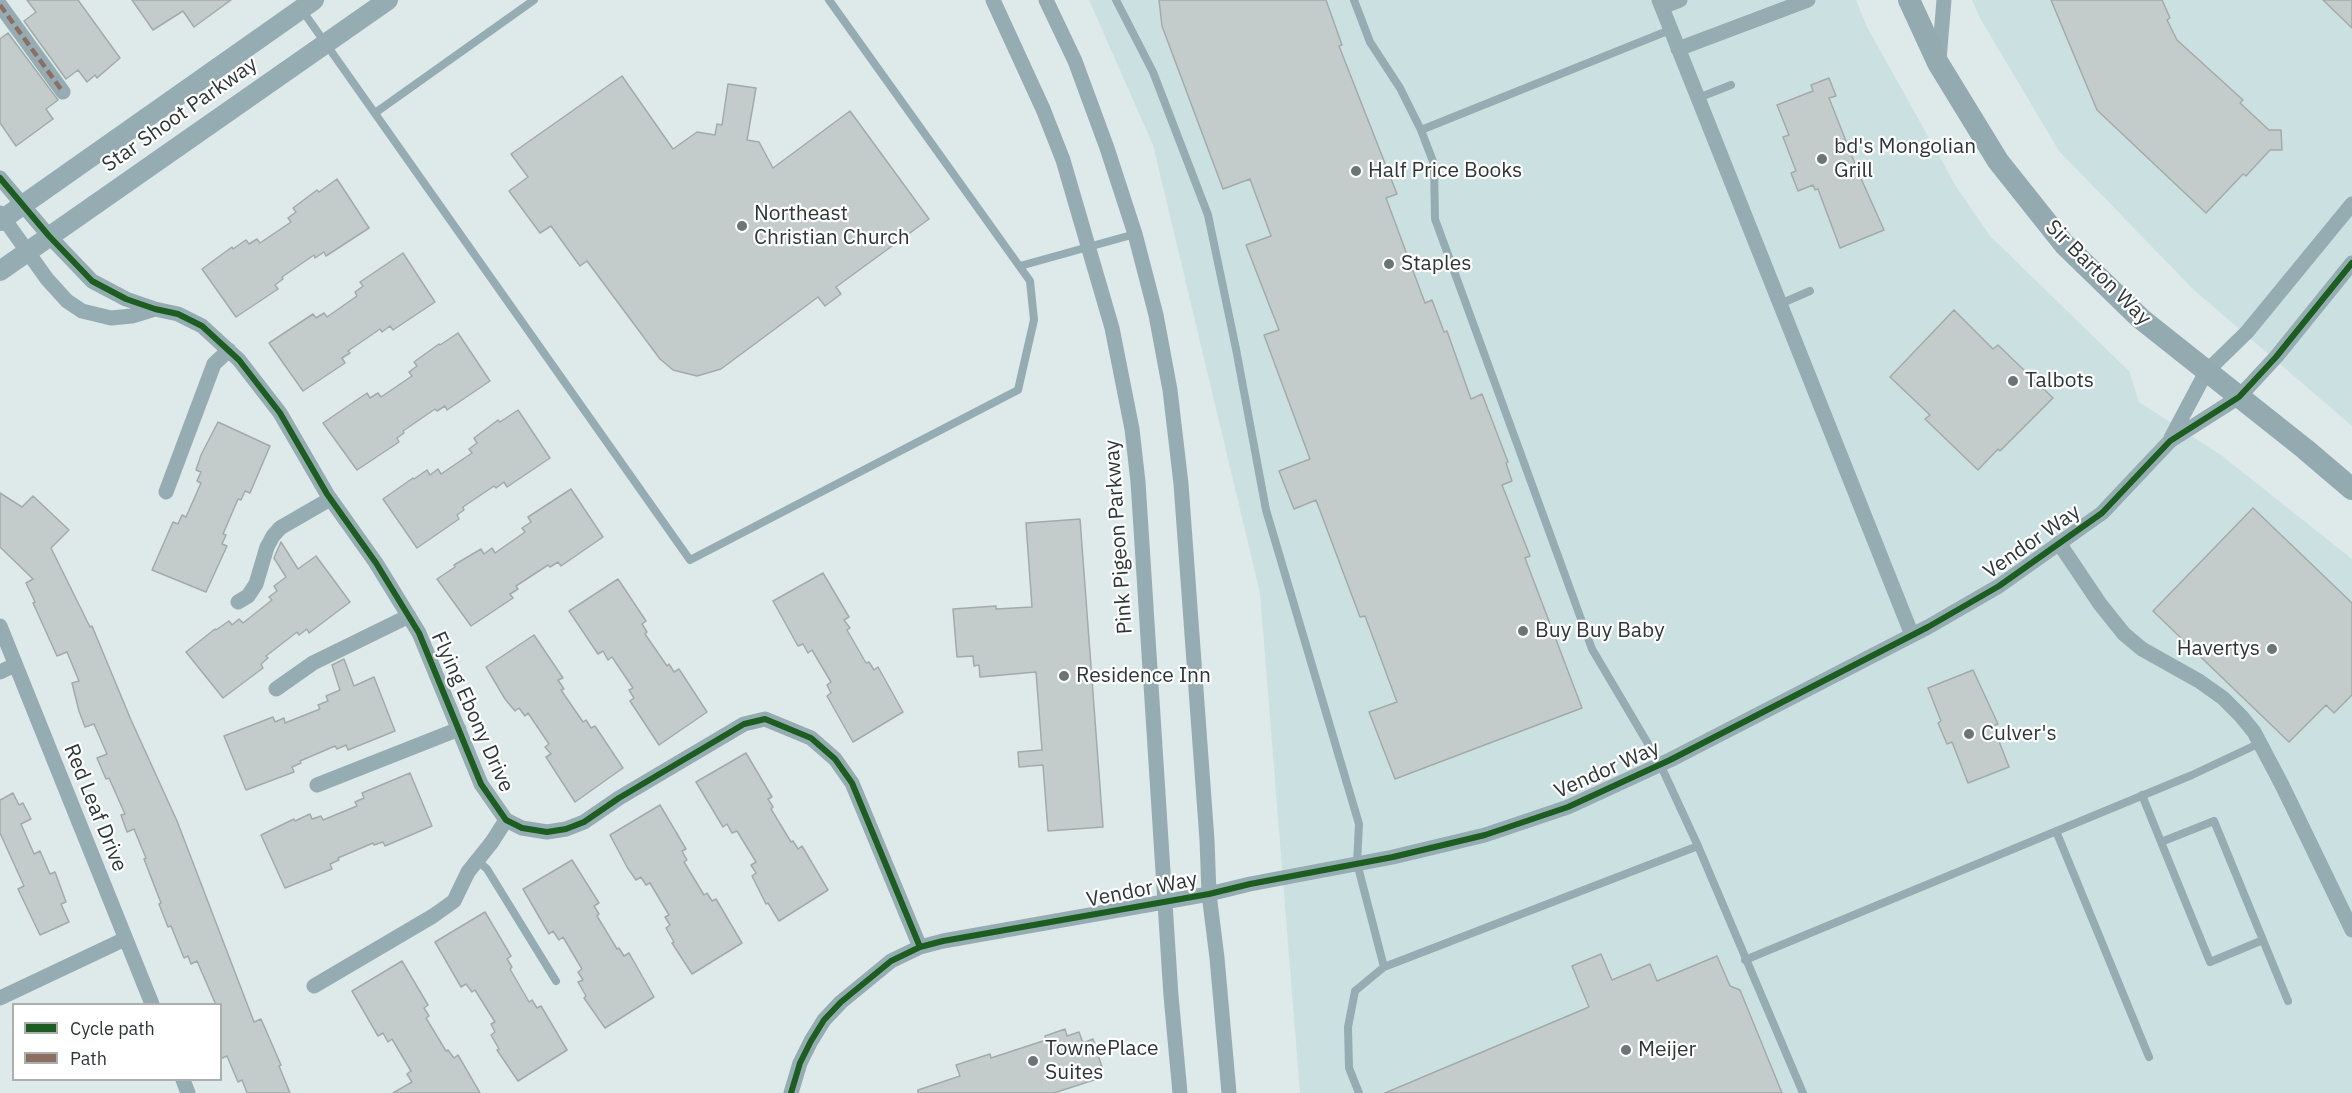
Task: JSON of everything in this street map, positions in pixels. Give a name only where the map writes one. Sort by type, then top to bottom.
[{"type":"main road","name":"Sir Barton Way","points":[[1909,0],[1938,63],[1998,161],[2064,244],[2140,318],[2352,489]]},
{"type":"street","name":"Star Shoot Parkway","points":[[0,271],[388,0]]},
{"type":"street","name":"Pink Pigeon Parkway","points":[[993,0],[1063,160],[1090,246],[1112,328],[1132,429],[1180,1093]]},
{"type":"street","points":[[1046,0],[1079,72],[1107,148],[1135,234],[1156,315],[1166,368],[1181,483],[1208,840],[1209,894],[1229,1093]]},
{"type":"street","points":[[1680,0],[1660,4],[1911,635]]},
{"type":"street","points":[[1678,49],[1808,0]]},
{"type":"street","points":[[1938,63],[1944,0]]},
{"type":"street","name":"Star Shoot Parkway","points":[[1,217],[22,205],[308,4]]},
{"type":"street","points":[[0,5],[63,92]]},
{"type":"street","name":"Flying Ebony Drive","points":[[0,178],[49,236],[92,280],[126,299],[178,314],[202,326],[239,360],[279,413],[330,499],[376,563],[419,633],[481,784],[507,820],[522,828],[547,832],[566,829],[584,822],[619,798],[744,724],[765,719],[811,738],[835,759],[852,783],[921,947]]},
{"type":"street","name":"Vendor Way","points":[[2170,441],[2206,372],[2247,332],[2352,204]]},
{"type":"street","name":"Flying Ebony Drive","points":[[1,217],[47,279],[67,301],[82,311],[111,318],[132,316],[155,309]]},
{"type":"street","name":"Vendor Way","points":[[791,1093],[800,1063],[811,1041],[824,1020],[840,1002],[891,961],[921,947],[943,941],[1209,894],[1485,835],[1568,807],[1660,764],[1911,635],[1998,586],[2102,513],[2170,441],[2239,397],[2276,357],[2352,263]]},
{"type":"street","points":[[166,492],[214,364],[229,351]]},
{"type":"street","points":[[238,602],[248,596],[256,584],[267,547],[280,528],[330,499]]},
{"type":"street","points":[[2060,543],[2100,604],[2124,634],[2142,649],[2199,681],[2223,698],[2241,716],[2260,743],[2352,930]]},
{"type":"street","points":[[276,689],[313,663],[409,616]]},
{"type":"street","name":"Red Leaf Drive","points":[[0,626],[151,1003]]},
{"type":"street","points":[[0,672],[15,665]]},
{"type":"street","points":[[317,785],[459,729]]},
{"type":"street","points":[[314,986],[454,901],[477,860],[507,820]]},
{"type":"street","points":[[0,998],[125,939]]},
{"type":"lane","points":[[375,113],[534,0]]},
{"type":"lane","points":[[308,4],[327,44],[690,560],[1018,390],[1034,320],[1030,281],[829,0]]},
{"type":"lane","points":[[1116,0],[1153,72],[1208,215],[1236,348],[1266,510],[1359,824],[1357,863],[1384,967]]},
{"type":"lane","points":[[1354,0],[1370,42],[1400,88],[1421,130],[1434,164],[1435,219],[1592,649],[1660,764],[1698,846],[1803,1093]]},
{"type":"lane","points":[[1421,130],[1670,30]]},
{"type":"lane","points":[[1698,98],[1731,85]]},
{"type":"lane","points":[[1020,266],[1135,234]]},
{"type":"lane","points":[[1780,304],[1810,291]]},
{"type":"lane","points":[[1745,960],[2192,775],[2260,743]]},
{"type":"lane","points":[[2142,795],[2210,962],[2263,940]]},
{"type":"lane","points":[[2162,842],[2214,821],[2288,1001]]},
{"type":"lane","points":[[2056,831],[2149,1057]]},
{"type":"lane","points":[[1359,1093],[1348,1068],[1348,1027],[1355,991],[1384,967],[1698,846]]},
{"type":"lane","points":[[477,860],[487,869],[556,981]]},
{"type":"shaded area","points":[[1089,0],[1856,0],[1867,27],[1957,188],[1991,237],[2129,371],[2139,402],[2221,455],[2352,559],[2352,1093],[1300,1093],[1260,593],[1153,145]]},
{"type":"shaded area","points":[[1972,0],[2352,0],[2352,426],[2194,290],[2059,151],[1980,18]]},
{"type":"building","points":[[27,0],[78,0],[120,58],[97,78],[95,75],[87,82],[78,70],[66,79],[24,21],[36,12]]},
{"type":"building","points":[[132,0],[231,0],[194,27],[183,11],[153,30]]},
{"type":"building","points":[[1159,0],[1326,0],[1342,45],[1339,46],[1397,194],[1386,198],[1425,303],[1432,300],[1444,332],[1447,331],[1471,399],[1482,394],[1508,462],[1506,463],[1512,481],[1502,485],[1530,556],[1525,558],[1582,708],[1395,779],[1369,712],[1397,702],[1365,616],[1360,617],[1316,500],[1294,509],[1279,471],[1310,459],[1264,335],[1279,330],[1246,245],[1271,236],[1250,179],[1223,189],[1162,26]]},
{"type":"building","points":[[2051,0],[2162,0],[2170,18],[2167,20],[2177,40],[2243,100],[2240,103],[2269,130],[2281,130],[2282,150],[2270,150],[2246,176],[2243,174],[2206,213],[2097,110]]},
{"type":"building","points":[[2323,0],[2352,0],[2352,28]]},
{"type":"building","points":[[8,33],[58,100],[46,109],[53,119],[16,146],[0,123],[0,39]]},
{"type":"building","name":"Northeast Christian Church","points":[[622,76],[673,149],[697,132],[715,135],[717,124],[722,125],[728,84],[756,88],[747,140],[759,142],[773,168],[850,111],[929,219],[836,287],[841,294],[825,306],[818,297],[721,369],[697,376],[673,370],[660,359],[587,261],[580,266],[551,226],[540,233],[509,191],[528,177],[511,154]]},
{"type":"building","name":"bd's Mongolian Grill","points":[[1829,78],[1836,96],[1829,98],[1884,230],[1840,248],[1818,189],[1815,190],[1813,185],[1798,191],[1791,173],[1796,171],[1783,137],[1789,135],[1777,105],[1813,91],[1811,85]]},
{"type":"building","points":[[337,179],[369,228],[326,256],[324,252],[315,258],[314,255],[282,277],[283,279],[275,285],[278,289],[236,317],[202,269],[232,247],[233,249],[246,240],[249,244],[257,239],[260,243],[291,222],[288,218],[296,212],[293,208],[317,190],[319,192]]},
{"type":"building","points":[[403,253],[435,302],[393,330],[390,326],[382,332],[380,329],[348,351],[350,353],[342,358],[345,363],[303,391],[269,343],[313,314],[316,318],[324,313],[327,317],[357,296],[355,292],[363,286],[360,282]]},
{"type":"building","points":[[1954,310],[1993,349],[1998,345],[2053,398],[1978,470],[1925,419],[1930,415],[1890,377]]},
{"type":"building","points":[[458,333],[490,381],[447,410],[445,406],[437,411],[435,409],[403,431],[404,433],[397,438],[399,442],[357,470],[323,423],[367,393],[370,398],[378,393],[381,397],[412,376],[409,372],[417,366],[414,362]]},
{"type":"building","points":[[518,410],[550,458],[507,487],[504,482],[496,488],[494,486],[463,507],[464,510],[457,515],[459,519],[417,548],[383,499],[427,470],[430,475],[438,469],[441,474],[472,453],[469,449],[477,443],[474,438],[498,420],[500,422]]},
{"type":"building","points":[[218,422],[270,446],[250,493],[245,491],[241,500],[238,499],[223,534],[226,535],[222,544],[227,546],[206,592],[152,570],[173,522],[178,524],[182,515],[186,517],[201,483],[197,481],[201,472],[196,470],[201,455]]},
{"type":"building","points":[[571,489],[603,537],[561,566],[558,562],[550,567],[548,565],[516,586],[518,589],[510,594],[513,598],[471,626],[437,579],[455,567],[454,565],[481,549],[484,554],[492,548],[495,553],[525,532],[522,528],[531,522],[528,517]]},
{"type":"building","points":[[0,493],[22,507],[33,496],[69,530],[51,548],[90,627],[92,626],[131,720],[177,821],[254,1022],[261,1019],[281,1065],[279,1066],[290,1093],[247,1093],[242,1080],[238,1082],[227,1056],[222,1058],[222,1003],[215,1003],[197,961],[191,964],[188,956],[184,958],[171,926],[168,927],[144,859],[146,858],[134,829],[127,832],[121,815],[125,814],[97,758],[107,754],[94,724],[85,727],[79,711],[72,683],[79,681],[67,652],[57,656],[33,603],[35,602],[26,583],[33,579],[0,547]]},
{"type":"building","name":"Havertys","points":[[2253,508],[2352,603],[2352,695],[2334,713],[2326,705],[2289,742],[2153,611]]},
{"type":"building","name":"Residence Inn","points":[[1080,519],[1103,827],[1048,831],[1043,765],[1019,767],[1018,752],[1042,750],[1036,672],[980,677],[979,665],[974,666],[973,656],[957,657],[953,609],[996,606],[996,609],[1032,607],[1026,523]]},
{"type":"building","points":[[281,542],[298,569],[316,556],[350,602],[309,633],[307,629],[299,635],[297,632],[266,656],[268,658],[261,664],[263,668],[223,698],[186,652],[229,621],[232,625],[239,619],[243,623],[272,600],[269,597],[277,591],[274,586],[286,577],[274,558]]},
{"type":"building","points":[[823,573],[849,617],[844,620],[850,628],[847,630],[866,663],[869,662],[874,670],[878,667],[903,712],[853,742],[827,696],[831,693],[827,685],[831,682],[812,650],[808,653],[803,644],[798,646],[773,601]]},
{"type":"building","points":[[618,579],[646,621],[642,624],[647,632],[645,634],[667,666],[669,664],[674,672],[679,669],[707,712],[659,745],[630,701],[634,698],[629,690],[633,688],[612,657],[608,660],[603,651],[598,654],[569,611]]},
{"type":"building","points":[[534,635],[563,678],[558,680],[564,689],[561,690],[583,722],[586,720],[591,728],[595,726],[623,768],[575,802],[546,757],[551,754],[545,747],[549,744],[528,713],[525,716],[519,708],[515,711],[505,699],[486,667]]},
{"type":"building","points":[[344,659],[354,686],[374,677],[395,731],[348,750],[346,745],[337,749],[335,746],[300,761],[301,763],[292,767],[294,772],[246,790],[224,736],[273,717],[275,722],[284,718],[285,723],[320,709],[318,705],[328,701],[326,696],[340,690],[332,665]]},
{"type":"building","name":"Culver's","points":[[1973,670],[1998,724],[1993,726],[2009,767],[1968,783],[1952,742],[1947,744],[1938,723],[1941,721],[1928,688]]},
{"type":"building","points":[[746,753],[772,797],[768,799],[773,807],[771,809],[791,842],[793,841],[798,849],[802,846],[828,890],[779,921],[768,903],[766,904],[752,876],[756,873],[751,865],[756,862],[737,831],[732,833],[727,824],[723,827],[696,782]]},
{"type":"building","points":[[410,773],[432,826],[385,846],[383,842],[374,845],[373,843],[338,858],[339,860],[330,864],[332,869],[285,888],[261,835],[310,814],[312,819],[321,816],[323,820],[357,806],[355,802],[364,798],[362,793]]},
{"type":"building","points":[[13,793],[19,805],[23,803],[31,819],[21,824],[34,854],[40,851],[50,874],[55,872],[66,902],[61,904],[69,922],[40,935],[18,889],[24,886],[0,833],[0,800]]},
{"type":"building","points":[[660,805],[686,849],[682,851],[687,860],[684,862],[704,895],[707,893],[712,901],[716,899],[742,943],[692,974],[672,943],[674,942],[666,928],[670,925],[665,917],[669,915],[650,883],[646,885],[641,877],[636,880],[610,835]]},
{"type":"building","points":[[572,860],[599,903],[594,906],[599,914],[597,916],[617,949],[619,948],[624,956],[629,953],[654,997],[605,1028],[584,998],[586,996],[578,982],[583,980],[578,972],[582,969],[563,937],[559,940],[553,931],[549,934],[523,889]]},
{"type":"building","points":[[485,912],[511,956],[507,959],[512,967],[510,969],[529,1002],[532,1000],[537,1008],[541,1006],[567,1050],[518,1081],[497,1050],[499,1049],[491,1035],[495,1032],[491,1024],[495,1022],[475,990],[472,992],[466,984],[461,987],[435,942]]},
{"type":"building","name":"Meijer","points":[[1601,954],[1612,980],[1650,964],[1657,981],[1717,956],[1730,986],[1740,990],[1782,1093],[1385,1093],[1589,1007],[1572,966]]},
{"type":"building","points":[[402,961],[428,1005],[424,1008],[429,1016],[426,1018],[446,1051],[448,1050],[454,1058],[458,1055],[480,1093],[393,1093],[412,1082],[407,1074],[411,1071],[392,1039],[388,1042],[383,1033],[378,1036],[352,991]]},
{"type":"building","name":"TownePlace Suites","points":[[1065,1029],[1067,1036],[1079,1032],[1083,1043],[1093,1039],[1102,1067],[1097,1069],[1100,1078],[1054,1093],[918,1093],[918,1090],[960,1076],[956,1065],[990,1054],[991,1058],[1046,1040],[1045,1036]]},
{"type":"marked path","points":[[0,5],[63,92]]},
{"type":"cycle path","points":[[0,178],[49,236],[92,281],[126,299],[178,314],[202,326],[239,360],[280,413],[327,494],[376,563],[419,633],[481,784],[506,820],[522,828],[547,832],[566,829],[584,822],[619,798],[744,724],[765,719],[811,738],[835,759],[852,783],[920,947]]},
{"type":"cycle path","points":[[791,1093],[800,1063],[824,1020],[841,1002],[891,961],[920,947],[1209,894],[1393,857],[1485,835],[1568,807],[1670,760],[1928,627],[1999,586],[2102,513],[2170,441],[2239,397],[2276,357],[2352,263]]},
{"type":"place","name":"bd's Mongolian Grill","points":[[1822,159]]},
{"type":"place","name":"Half Price Books","points":[[1356,171]]},
{"type":"place","name":"Northeast Christian Church","points":[[742,226]]},
{"type":"place","name":"Staples","points":[[1389,264]]},
{"type":"place","name":"Talbots","points":[[2013,381]]},
{"type":"place","name":"Buy Buy Baby","points":[[1523,631]]},
{"type":"place","name":"Havertys","points":[[2272,649]]},
{"type":"place","name":"Residence Inn","points":[[1064,676]]},
{"type":"place","name":"Culver's","points":[[1969,734]]},
{"type":"place","name":"Meijer","points":[[1626,1050]]},
{"type":"place","name":"TownePlace Suites","points":[[1033,1061]]}]
